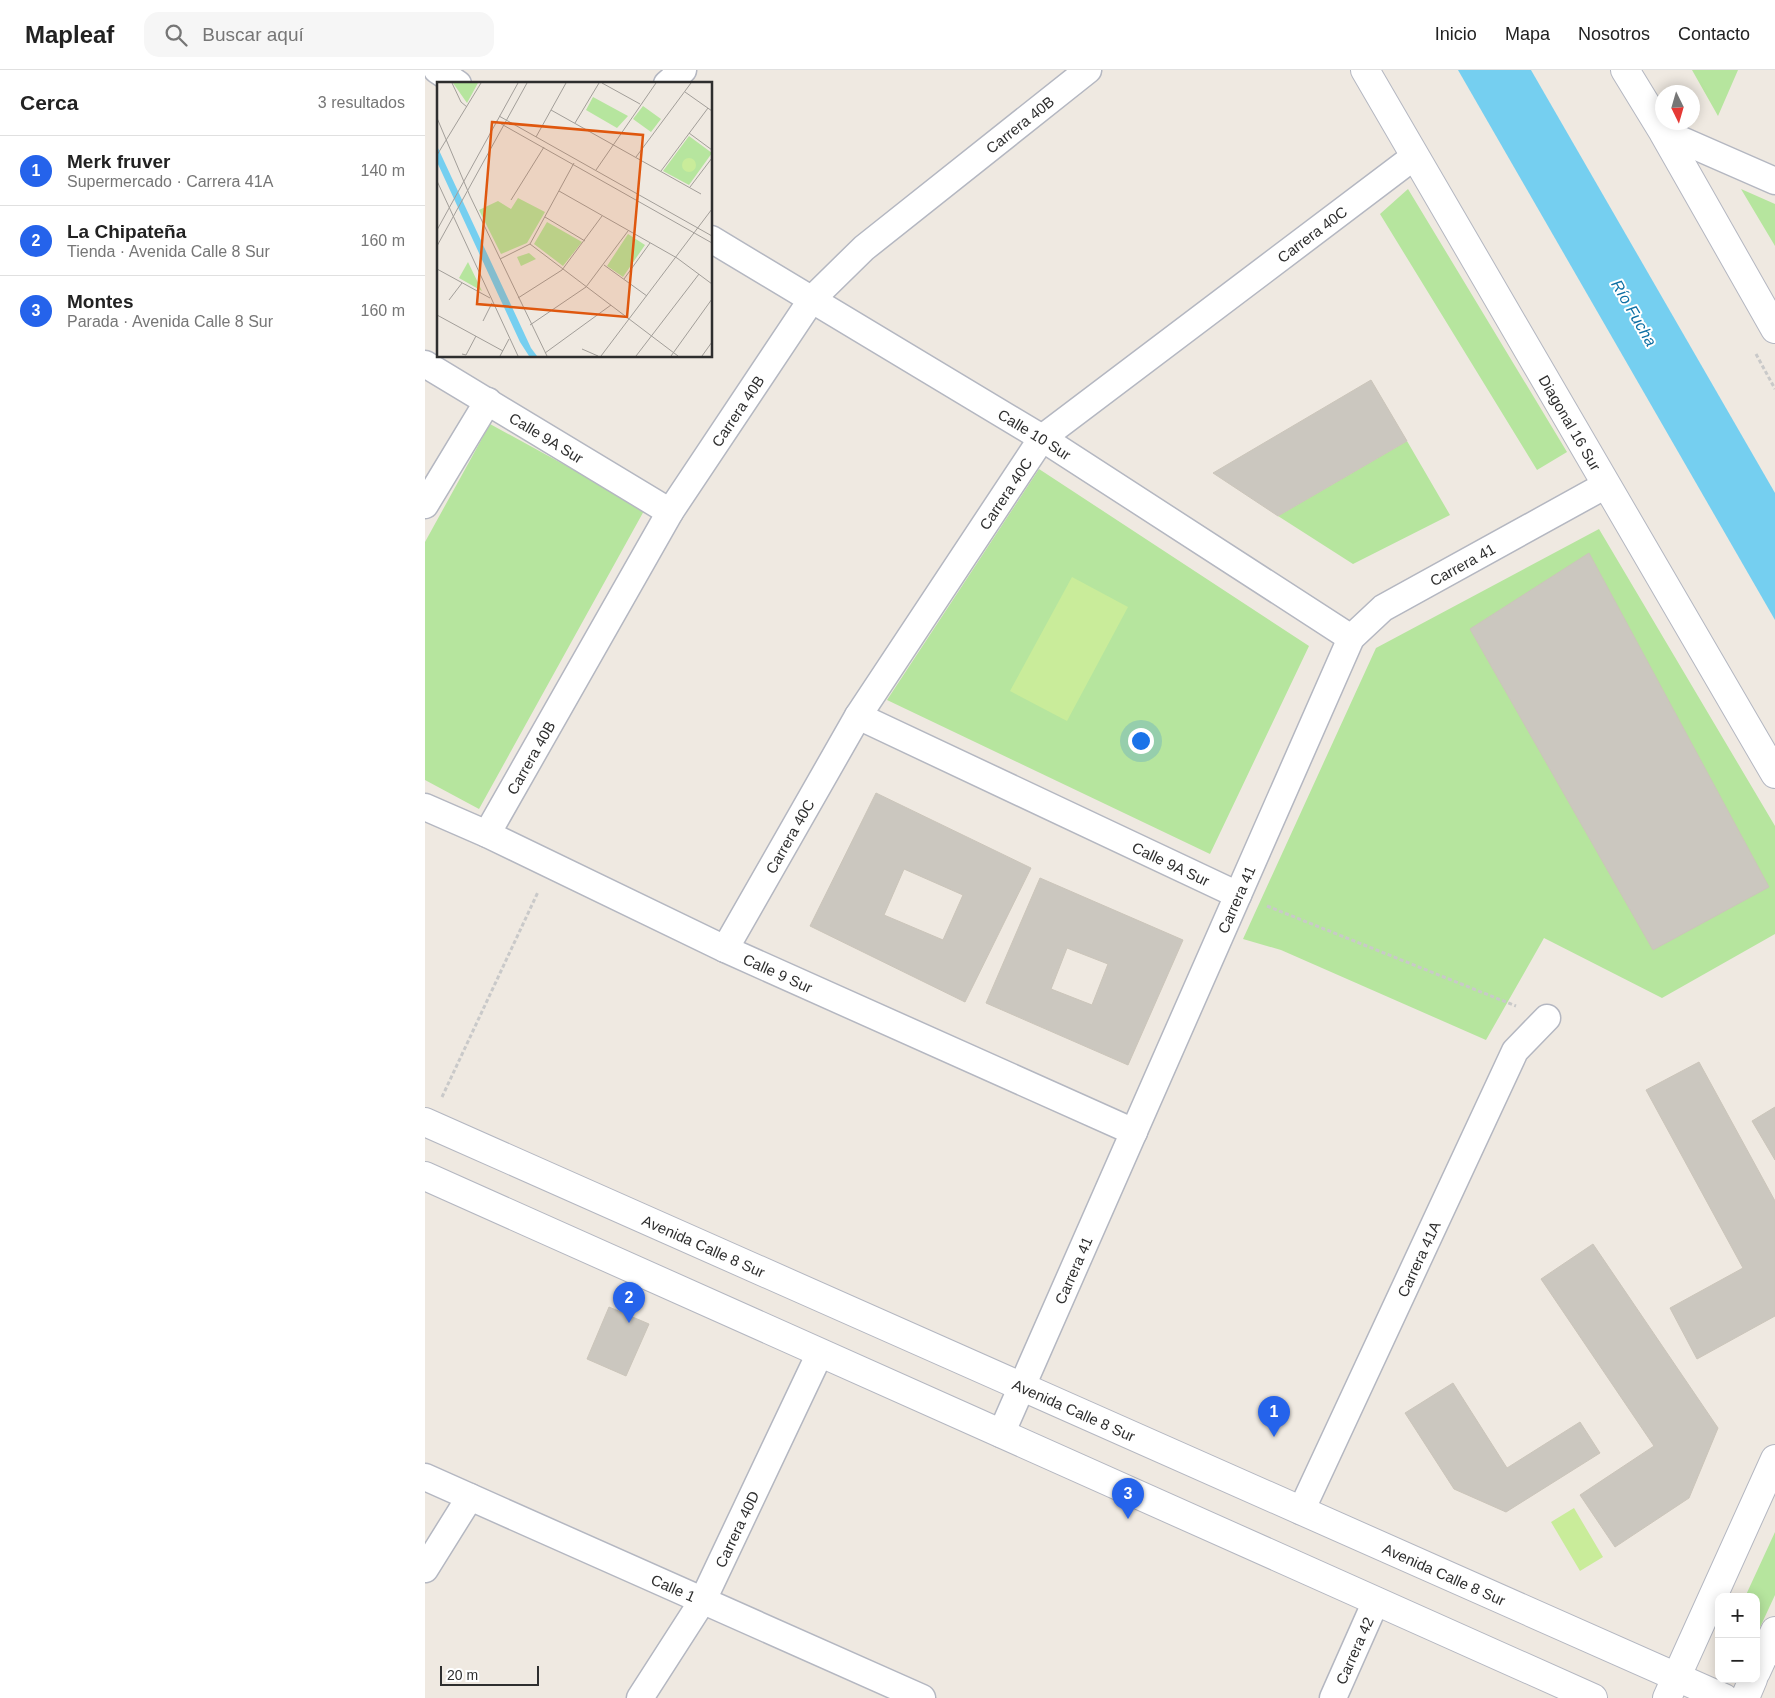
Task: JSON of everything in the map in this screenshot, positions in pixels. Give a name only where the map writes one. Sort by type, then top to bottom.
[{"type":"main road","name":"Diagonal 16 Sur","points":[[1365,70],[1775,774]]},
{"type":"main road","points":[[1635,76],[1663,132],[1775,329]]},
{"type":"main road","name":"Avenida Calle 8 Sur","points":[[425,1122],[1301,1510],[1672,1688],[1723,1698]]},
{"type":"main road","points":[[425,1176],[1593,1698]]},
{"type":"main road","points":[[1672,1688],[1775,1459]]},
{"type":"main road","points":[[1760,1663],[1775,1631]]},
{"type":"main road","points":[[1745,1698],[1751,1683]]},
{"type":"street","points":[[437,70],[455,82]]},
{"type":"street","points":[[669,82],[683,70]]},
{"type":"street","name":"Carrera 40B","points":[[487,834],[670,512],[812,299],[864,248],[1088,70]]},
{"type":"street","points":[[1663,132],[1775,181]]},
{"type":"street","name":"Carrera 40C","points":[[725,949],[858,716],[1042,438],[1415,156]]},
{"type":"street","name":"Calle 10 Sur","points":[[713,240],[1042,438],[1351,638]]},
{"type":"street","name":"Calle 9A Sur","points":[[425,364],[670,512]]},
{"type":"street","points":[[425,505],[488,401]]},
{"type":"street","name":"Carrera 41","points":[[1001,1434],[1351,638],[1383,608],[1606,485]]},
{"type":"street","name":"Calle 9A Sur","points":[[858,716],[1238,895]]},
{"type":"street","name":"Calle 9 Sur","points":[[425,807],[487,834],[725,949],[1134,1132]]},
{"type":"street","name":"Carrera 41A","points":[[1301,1510],[1515,1051],[1547,1018]]},
{"type":"street","name":"Carrera 40D","points":[[640,1698],[703,1600],[820,1353]]},
{"type":"street","name":"Calle 1","points":[[425,1477],[922,1698]]},
{"type":"street","points":[[425,1570],[470,1497]]},
{"type":"street","name":"Carrera 42","points":[[1333,1698],[1376,1601]]},
{"type":"path","points":[[440,1099],[551,865]]},
{"type":"path","points":[[1238,895],[1547,1018]]},
{"type":"green space","points":[[1692,70],[1738,70],[1718,116]]},
{"type":"green space","points":[[1408,189],[1567,452],[1537,470],[1380,214]]},
{"type":"green space","points":[[1741,189],[1775,204],[1775,246]]},
{"type":"green space","points":[[490,424],[645,509],[479,809],[425,780],[425,542]]},
{"type":"green space","points":[[1407,441],[1450,515],[1353,564],[1278,516]]},
{"type":"green space","points":[[1039,469],[1309,646],[1210,854],[887,700]]},
{"type":"green space","points":[[1599,529],[1775,826],[1775,934],[1662,998],[1544,938],[1486,1040],[1281,950],[1243,939],[1376,648]]},
{"type":"green space","points":[[1072,577],[1128,607],[1067,721],[1010,691]]},
{"type":"green space","points":[[1574,1508],[1603,1557],[1580,1571],[1551,1522]]},
{"type":"green space","points":[[1775,1532],[1775,1595],[1760,1627],[1760,1593],[1747,1593]]},
{"type":"water","name":"Río Fucha","points":[[1458,70],[1531,70],[1775,493],[1775,620]]},
{"type":"building","points":[[1371,380],[1407,441],[1278,516],[1213,473]]},
{"type":"building","points":[[1589,553],[1769,887],[1653,950],[1470,629]]},
{"type":"building","points":[[876,793],[1031,868],[965,1002],[810,926]],"holes":[[[904,869],[963,895],[943,940],[884,915]]]},
{"type":"building","points":[[1040,878],[1183,940],[1128,1065],[986,1003]],"holes":[[[1067,948],[1108,964],[1092,1005],[1051,989]]]},
{"type":"building","points":[[1699,1062],[1775,1201],[1775,1316],[1697,1359],[1670,1308],[1743,1268],[1646,1090]]},
{"type":"building","points":[[1775,1107],[1775,1160],[1752,1121]]},
{"type":"building","points":[[1593,1244],[1718,1428],[1689,1498],[1615,1547],[1580,1495],[1654,1446],[1541,1279]]},
{"type":"building","points":[[609,1307],[649,1324],[626,1376],[587,1359]]},
{"type":"building","points":[[1453,1383],[1507,1468],[1580,1422],[1600,1453],[1506,1512],[1454,1489],[1405,1413]]},
{"type":"place","name":"La Chipateña","points":[[629,1323]]},
{"type":"place","name":"Merk fruver","points":[[1274,1437]]},
{"type":"place","name":"Montes","points":[[1128,1519]]}]
